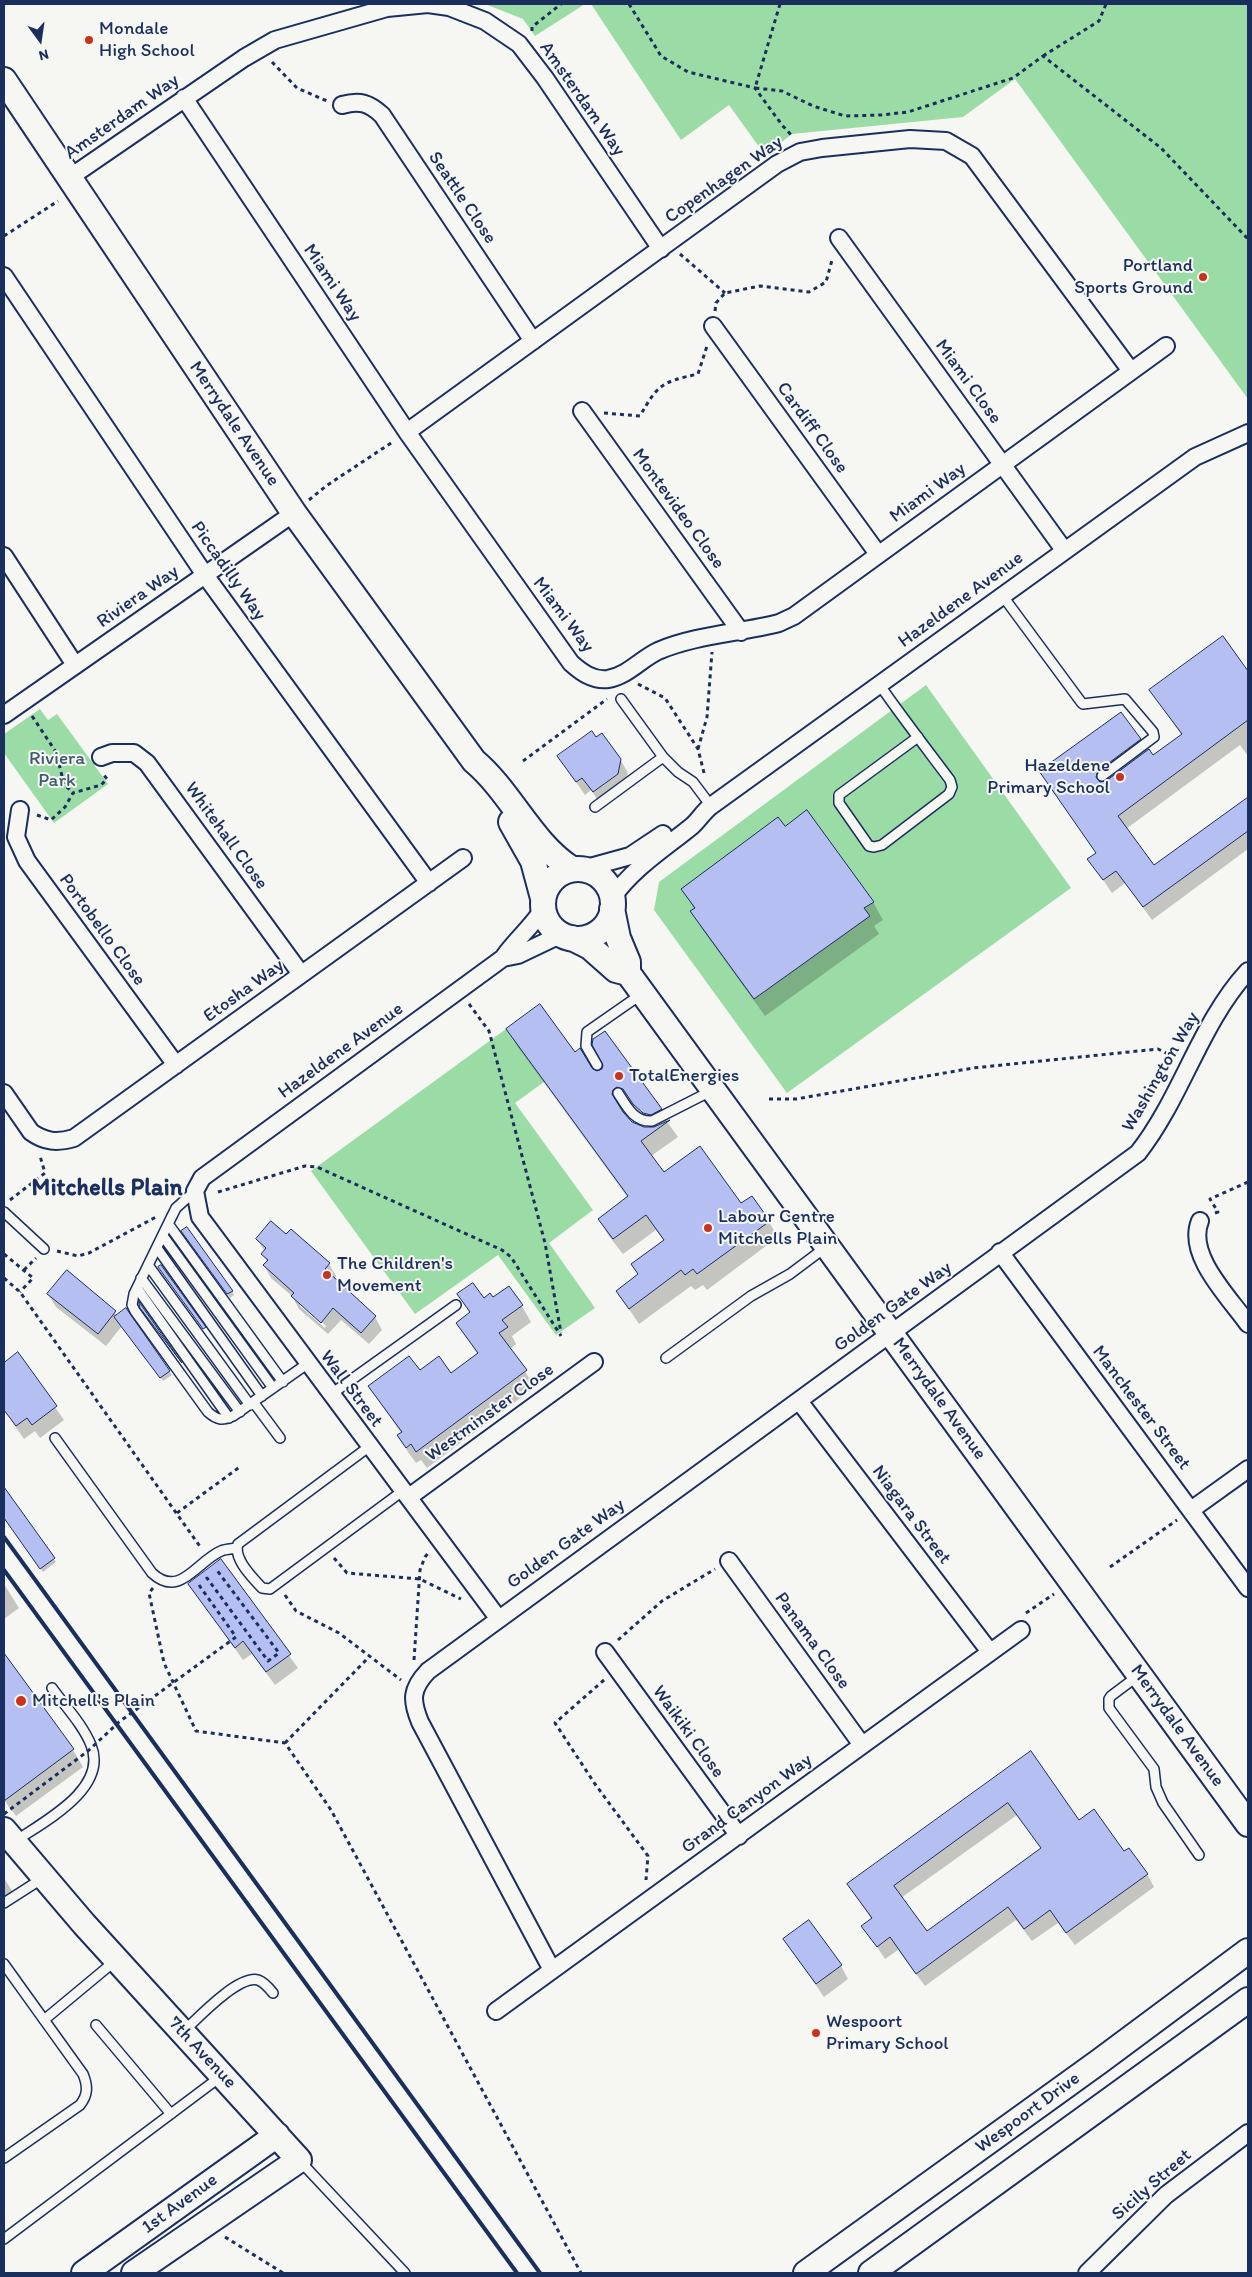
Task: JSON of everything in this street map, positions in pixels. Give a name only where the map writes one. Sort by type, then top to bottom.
[{"type":"street","name":"Amsterdam Way","points":[[69,178],[184,98],[262,48],[294,33],[386,8],[409,4],[449,7],[468,13],[505,32],[519,44],[545,78],[661,248]]},
{"type":"street","name":"Merrydale Avenue","points":[[4,80],[294,513],[474,762],[481,780],[524,841],[533,861],[543,903]]},
{"type":"street","name":"Miami Way","points":[[184,98],[407,432],[565,655],[580,672],[593,678],[615,678],[659,651],[778,623],[794,616],[1166,346]]},
{"type":"street","name":"Seattle Close","points":[[342,105],[364,102],[382,115],[533,341]]},
{"type":"street","name":"Copenhagen Way","points":[[407,432],[777,164],[800,152],[822,148],[931,138],[946,140],[962,148],[984,171],[1131,371]]},
{"type":"street","name":"Miami Close","points":[[839,238],[1064,550]]},
{"type":"street","name":"Piccadilly Way","points":[[4,276],[204,575],[429,883]]},
{"type":"street","name":"Cardiff Close","points":[[713,326],[878,554]]},
{"type":"street","name":"Montevideo Close","points":[[582,411],[740,632]]},
{"type":"street","name":"Hazeldene Avenue","points":[[612,904],[622,885],[646,860],[694,824],[707,809],[1195,457],[1248,433]]},
{"type":"street","name":"Riviera Way","points":[[4,715],[294,513]]},
{"type":"street","points":[[4,556],[75,665]]},
{"type":"street","name":"Whitehall Close","points":[[100,763],[117,753],[134,753],[147,763],[301,974]]},
{"type":"street","name":"Merrydale Avenue","points":[[474,762],[490,775],[550,851],[578,869]]},
{"type":"street","name":"Hazeldene Avenue","points":[[578,869],[630,856],[689,816],[707,809]]},
{"type":"street","name":"Portobello Close","points":[[20,810],[16,837],[27,861],[176,1065]]},
{"type":"street","name":"Etosha Way","points":[[41,1145],[74,1138],[463,858]]},
{"type":"street","points":[[578,869],[594,872],[603,879],[612,904],[609,919],[594,934],[567,936],[553,928],[547,919],[543,903],[553,879],[578,869]]},
{"type":"street","name":"Hazeldene Avenue","points":[[198,1184],[503,958],[511,945],[536,921],[543,903]]},
{"type":"street","name":"Merrydale Avenue","points":[[612,904],[620,943],[628,962],[628,973],[1248,1824]]},
{"type":"street","name":"Merrydale Avenue","points":[[567,936],[590,947],[616,970],[628,973]]},
{"type":"street","name":"Hazeldene Avenue","points":[[503,958],[518,955],[567,936]]},
{"type":"street","name":"Washington Way","points":[[1000,1252],[1138,1153],[1154,1130],[1223,1002],[1248,971]]},
{"type":"street","points":[[4,1093],[41,1145]]},
{"type":"street","name":"Wall Street","points":[[198,1184],[200,1217],[330,1396],[407,1493],[498,1618]]},
{"type":"street","points":[[1200,1221],[1196,1231],[1196,1242],[1200,1255],[1248,1324]]},
{"type":"street","name":"Golden Gate Way","points":[[413,1696],[423,1676],[498,1618],[799,1401],[1000,1252]]},
{"type":"street","name":"Manchester Street","points":[[1000,1252],[1248,1588]]},
{"type":"street","name":"Westminster Close","points":[[407,1493],[594,1362]]},
{"type":"street","name":"Niagara Street","points":[[799,1401],[990,1652]]},
{"type":"street","points":[[1191,1510],[1248,1469]]},
{"type":"street","name":"Panama Close","points":[[729,1561],[862,1745]]},
{"type":"street","name":"Grand Canyon Way","points":[[496,2011],[1021,1630]]},
{"type":"street","name":"Waikiki Close","points":[[605,1652],[738,1836]]},
{"type":"street","points":[[413,1696],[414,1707],[420,1722],[552,1970]]},
{"type":"street","name":"7th Avenue","points":[[9,1836],[116,1959],[299,2160]]},
{"type":"street","name":"Wespoort Drive","points":[[806,2273],[1100,2062],[1248,1951]]},
{"type":"street","name":"Wespoort Drive","points":[[870,2273],[1248,2000]]},
{"type":"street","name":"Sicily Street","points":[[1087,2273],[1166,2195],[1248,2133]]},
{"type":"street","name":"1st Avenue","points":[[84,2273],[277,2135]]},
{"type":"street","name":"1st Avenue","points":[[134,2273],[299,2160]]},
{"type":"lane","points":[[1002,595],[1083,704],[1125,699],[1153,732],[1154,737],[1102,776]]},
{"type":"lane","points":[[879,684],[950,780],[952,792],[882,845],[874,848],[869,846],[839,803],[839,795],[918,737]]},
{"type":"lane","points":[[621,699],[663,758],[678,772],[693,782],[707,809]]},
{"type":"lane","points":[[595,807],[663,758]]},
{"type":"lane","points":[[597,1065],[586,1046],[587,1032],[642,993]]},
{"type":"lane","points":[[618,1094],[636,1118],[643,1121],[652,1121],[713,1090]]},
{"type":"lane","points":[[198,1184],[176,1208],[137,1288],[132,1305],[139,1317],[208,1412],[216,1419],[229,1418],[240,1412],[307,1364]]},
{"type":"lane","points":[[4,1212],[44,1249]]},
{"type":"lane","points":[[169,1225],[283,1382]]},
{"type":"lane","points":[[163,1236],[273,1388]]},
{"type":"lane","points":[[666,1358],[752,1296],[790,1274],[827,1247]]},
{"type":"lane","points":[[157,1248],[262,1396]]},
{"type":"lane","points":[[148,1265],[252,1404],[280,1438]]},
{"type":"lane","points":[[142,1278],[240,1412]]},
{"type":"lane","points":[[137,1288],[229,1418]]},
{"type":"lane","points":[[330,1396],[456,1305]]},
{"type":"lane","points":[[55,1438],[152,1573],[160,1580],[167,1582],[180,1580],[222,1550],[237,1548]]},
{"type":"lane","points":[[370,1446],[241,1541],[237,1548],[238,1557],[262,1588],[270,1589],[407,1493]]},
{"type":"lane","points":[[1139,1675],[1111,1696],[1109,1708],[1154,1769],[1156,1787],[1163,1803],[1199,1855]]},
{"type":"lane","points":[[9,1836],[67,1806],[83,1789],[93,1772],[95,1760],[91,1745],[52,1688]]},
{"type":"lane","points":[[4,1903],[44,1877]]},
{"type":"lane","points":[[44,2020],[116,1959]]},
{"type":"lane","points":[[4,1964],[83,2074],[86,2083],[85,2099],[74,2110],[4,2158]]},
{"type":"lane","points":[[183,2032],[227,1993],[249,1980],[258,1980],[273,1993]]},
{"type":"lane","points":[[96,2025],[171,2114]]},
{"type":"lane","points":[[4,2239],[223,2075]]},
{"type":"lane","name":"7th Avenue","points":[[299,2160],[405,2273]]},
{"type":"path","points":[[519,44],[533,39],[532,27],[561,4]]},
{"type":"path","points":[[629,4],[661,56],[688,72],[755,88],[782,91],[813,106],[845,116],[908,112],[1013,78],[1043,56],[1099,21],[1106,4]]},
{"type":"path","points":[[755,88],[780,4]]},
{"type":"path","points":[[262,48],[268,58],[297,88],[318,99],[342,105]]},
{"type":"path","points":[[1043,56],[1161,148],[1248,239]]},
{"type":"path","points":[[755,88],[782,125],[792,134],[800,152]]},
{"type":"path","points":[[4,236],[58,201]]},
{"type":"path","points":[[582,411],[640,416],[654,391],[673,380],[698,374],[713,326],[716,303],[725,293],[760,286],[810,292],[826,282],[839,238]]},
{"type":"path","points":[[661,248],[681,254],[725,293]]},
{"type":"path","points":[[294,513],[326,486],[407,432]]},
{"type":"path","points":[[633,681],[665,698],[698,749],[707,717],[712,649]]},
{"type":"path","points":[[523,761],[605,702],[609,696]]},
{"type":"path","points":[[22,702],[56,752],[64,784],[73,793]]},
{"type":"path","points":[[20,810],[51,820],[65,808],[73,793],[101,785],[107,779],[100,763]]},
{"type":"path","points":[[218,1192],[305,1166],[317,1167],[502,1250],[511,1257],[561,1336],[545,1243],[489,1031],[469,1004]]},
{"type":"path","points":[[769,1099],[796,1099],[973,1068],[1158,1050],[1190,1064]]},
{"type":"path","points":[[4,1205],[45,1173],[41,1145]]},
{"type":"path","points":[[1200,1221],[1218,1212],[1210,1199],[1248,1182]]},
{"type":"path","points":[[44,1249],[78,1256],[89,1253],[100,1249],[162,1214]]},
{"type":"path","points":[[4,1254],[33,1278],[20,1292]]},
{"type":"path","points":[[4,1278],[20,1292],[209,1560],[279,1653],[268,1661],[207,1578],[198,1585],[236,1637],[119,1722],[88,1751],[4,1814]]},
{"type":"path","points":[[177,1513],[241,1466]]},
{"type":"path","points":[[1110,1567],[1191,1510]]},
{"type":"path","points":[[423,1676],[414,1662],[420,1579],[424,1557],[442,1542]]},
{"type":"path","points":[[326,1548],[347,1574],[420,1579],[468,1603]]},
{"type":"path","points":[[636,1910],[646,1884],[648,1856],[595,1784],[555,1723],[605,1680],[605,1652],[662,1600],[729,1561]]},
{"type":"path","points":[[160,1580],[149,1593],[164,1663],[196,1731],[285,1743],[331,1810],[581,2273]]},
{"type":"path","points":[[277,1584],[296,1611],[339,1633],[402,1681],[413,1696]]},
{"type":"path","points":[[1021,1630],[1019,1618],[1058,1592]]},
{"type":"path","points":[[285,1743],[370,1656]]},
{"type":"path","points":[[221,2234],[283,2273]]},
{"type":"green space","points":[[485,4],[585,4],[535,36],[523,19]]},
{"type":"green space","name":"Portland Sports Ground","points":[[591,4],[1248,4],[1248,399],[1015,79],[963,117],[792,134],[765,155],[729,105],[681,140]]},
{"type":"green space","points":[[926,685],[1071,888],[787,1093],[654,910],[659,882]]},
{"type":"green space","name":"Riviera Park","points":[[40,709],[48,720],[57,714],[108,784],[54,823],[4,753],[4,734]]},
{"type":"green space","points":[[506,1029],[544,1082],[515,1103],[593,1210],[549,1243],[595,1308],[556,1335],[498,1255],[415,1314],[311,1171]]},
{"type":"building","points":[[1223,636],[1248,671],[1248,720],[1118,816],[1154,865],[1248,797],[1248,831],[1143,907],[1116,871],[1103,880],[1087,859],[1096,853],[1039,771],[1121,712],[1141,739],[1098,771],[1096,777],[1100,782],[1106,781],[1149,749],[1153,755],[1182,734],[1149,690]]},
{"type":"building","points":[[592,731],[596,737],[602,733],[621,759],[618,774],[593,792],[582,778],[576,782],[557,756]]},
{"type":"building","points":[[807,810],[874,902],[864,908],[870,916],[754,999],[690,911],[695,908],[681,889],[778,817],[785,826]]},
{"type":"building","points":[[540,1004],[575,1052],[580,1048],[592,1068],[597,1071],[602,1069],[603,1065],[592,1045],[593,1039],[605,1031],[662,1109],[651,1115],[643,1113],[633,1104],[623,1089],[617,1087],[613,1090],[612,1094],[623,1112],[632,1122],[644,1127],[654,1127],[670,1120],[641,1141],[664,1172],[700,1146],[741,1203],[752,1196],[770,1221],[697,1274],[693,1269],[685,1275],[681,1270],[629,1309],[616,1291],[638,1274],[631,1264],[664,1240],[646,1215],[613,1239],[598,1219],[628,1196],[506,1029]]},
{"type":"building","points":[[271,1221],[286,1234],[291,1229],[330,1263],[325,1269],[376,1316],[361,1333],[333,1308],[321,1323],[291,1296],[294,1293],[263,1265],[268,1260],[261,1254],[266,1248],[256,1239]]},
{"type":"building","points":[[187,1227],[233,1291],[227,1294],[181,1231]]},
{"type":"building","points":[[161,1265],[206,1327],[203,1329],[158,1267]]},
{"type":"building","points":[[67,1270],[116,1311],[98,1334],[47,1294]]},
{"type":"building","points":[[473,1283],[484,1298],[490,1293],[493,1297],[509,1286],[523,1305],[502,1320],[508,1327],[499,1333],[527,1370],[416,1452],[411,1444],[406,1448],[397,1435],[402,1432],[368,1386],[409,1356],[420,1370],[439,1356],[451,1373],[478,1353],[456,1323],[470,1312],[457,1294]]},
{"type":"building","points":[[139,1302],[182,1363],[140,1308]]},
{"type":"building","points":[[126,1308],[170,1371],[160,1378],[114,1317]]},
{"type":"building","points":[[18,1352],[57,1406],[32,1425],[27,1418],[16,1426],[4,1410],[4,1363]]},
{"type":"building","points":[[4,1487],[55,1558],[40,1569],[4,1518]]},
{"type":"building","points":[[221,1559],[291,1654],[266,1672],[243,1641],[235,1648],[188,1584]]},
{"type":"building","name":"Mitchell's Plain","points":[[4,1653],[74,1749],[4,1801]]},
{"type":"building","points":[[1031,1751],[1079,1820],[1094,1809],[1124,1851],[1129,1848],[1148,1874],[1066,1933],[1050,1910],[1024,1929],[1008,1907],[916,1974],[890,1937],[877,1947],[861,1926],[872,1918],[847,1884]],"holes":[[[1008,1803],[1041,1848],[927,1931],[894,1886]]]},
{"type":"building","points":[[809,1920],[842,1965],[816,1984],[783,1939]]},
{"type":"railway","points":[[4,1537],[540,2273]]},
{"type":"railway","points":[[4,1570],[517,2273]]},
{"type":"place","name":"Mondale High School","points":[[89,40]]},
{"type":"place","name":"Portland Sports Ground","points":[[1203,277]]},
{"type":"place","name":"Hazeldene Primary School","points":[[1120,777]]},
{"type":"place","name":"TotalEnergies","points":[[619,1076]]},
{"type":"place","name":"Labour Centre Mitchells Plain","points":[[708,1228]]},
{"type":"place","name":"The Children's Movement","points":[[327,1275]]},
{"type":"place","name":"Mitchell's Plain","points":[[21,1701]]},
{"type":"place","name":"Wespoort Primary School","points":[[816,2033]]},
{"type":"district","name":"Mitchells Plain","points":[[107,1189]]}]
